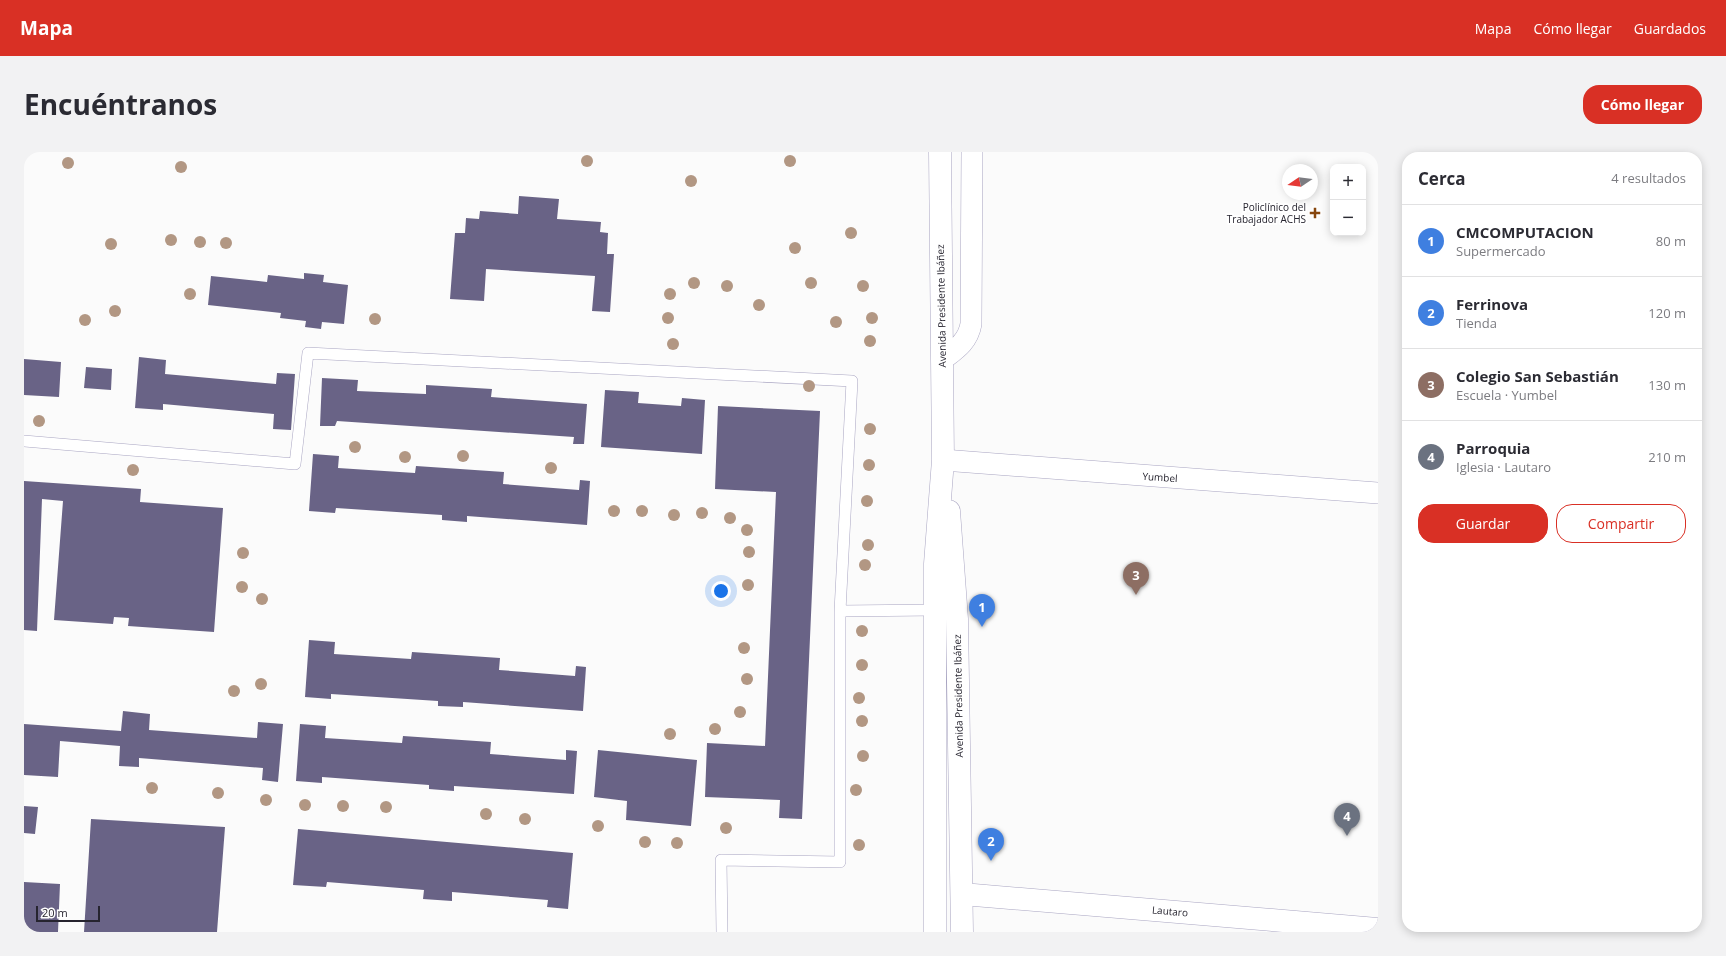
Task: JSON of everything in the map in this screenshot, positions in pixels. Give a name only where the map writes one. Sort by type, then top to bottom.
[{"type":"main road","name":"Avenida Presidente Ibáñez","points":[[935,932],[934,610],[935,564],[943,460],[940,152]]},
{"type":"main road","name":"Avenida Presidente Ibáñez","points":[[943,460],[950,515],[957,619],[962,932]]},
{"type":"main road","name":"Lautaro","points":[[935,901],[952,893],[1378,929]]},
{"type":"street","points":[[942,360],[964,342],[970,328],[972,152]]},
{"type":"street","name":"Yumbel","points":[[943,460],[1378,493]]},
{"type":"lane","points":[[24,441],[295,464],[308,353],[852,381],[840,611],[840,862],[721,860],[722,932]]},
{"type":"lane","points":[[840,611],[934,610]]},
{"type":"building","points":[[519,196],[559,199],[557,219],[601,222],[600,232],[608,233],[607,254],[614,254],[610,312],[592,311],[595,276],[486,269],[484,301],[450,299],[455,233],[465,233],[466,218],[479,219],[480,211],[518,214]]},
{"type":"building","points":[[304,273],[324,275],[323,282],[348,285],[344,324],[322,322],[321,329],[305,327],[306,321],[280,318],[281,313],[208,305],[211,276],[267,282],[268,275],[304,279]]},
{"type":"building","points":[[139,357],[166,360],[165,374],[276,384],[277,373],[295,374],[291,430],[273,429],[274,414],[163,404],[163,410],[135,408]]},
{"type":"building","points":[[24,359],[61,362],[59,397],[24,395]]},
{"type":"building","points":[[86,367],[112,369],[111,390],[84,388]]},
{"type":"building","points":[[322,378],[358,380],[357,391],[426,394],[426,385],[492,389],[491,397],[587,404],[584,444],[573,444],[574,437],[337,421],[335,426],[320,426]]},
{"type":"building","points":[[605,390],[639,392],[638,403],[681,406],[682,398],[705,400],[702,454],[601,447]]},
{"type":"building","points":[[718,406],[820,411],[802,819],[779,818],[780,800],[705,797],[707,743],[765,746],[776,492],[715,489]]},
{"type":"building","points":[[313,454],[339,456],[338,468],[415,473],[416,466],[504,472],[503,484],[579,490],[580,480],[590,481],[587,525],[467,516],[467,522],[442,520],[442,515],[336,508],[335,513],[309,511]]},
{"type":"building","points":[[24,481],[141,489],[140,502],[223,508],[214,632],[128,626],[129,618],[114,617],[113,624],[54,620],[63,501],[42,499],[37,631],[24,630]]},
{"type":"building","points":[[309,640],[335,642],[334,654],[411,659],[412,652],[500,658],[499,670],[575,676],[576,666],[586,667],[583,711],[463,702],[463,707],[438,706],[438,701],[331,694],[331,699],[305,697]]},
{"type":"building","points":[[123,711],[150,714],[149,730],[257,738],[258,722],[283,724],[278,782],[262,780],[263,768],[139,758],[139,767],[119,766],[120,746],[60,741],[58,777],[24,775],[24,724],[121,731]]},
{"type":"building","points":[[300,724],[326,726],[325,738],[402,743],[403,736],[491,742],[490,754],[566,760],[566,750],[577,751],[574,794],[454,786],[454,791],[429,789],[429,785],[322,777],[322,783],[296,781]]},
{"type":"building","points":[[598,750],[697,760],[691,826],[626,820],[627,801],[594,797]]},
{"type":"building","points":[[24,806],[38,807],[35,834],[24,833]]},
{"type":"building","points":[[91,819],[225,827],[217,932],[84,932]]},
{"type":"building","points":[[298,829],[573,853],[568,909],[547,907],[548,900],[452,892],[452,901],[423,899],[424,890],[327,882],[326,887],[293,885]]},
{"type":"building","points":[[24,882],[60,884],[58,932],[24,932]]},
{"type":"place","name":"Policlínico del Trabajador ACHS","points":[[1315,213]]},
{"type":"place","name":"Colegio San Sebastián","points":[[1136,595]]},
{"type":"place","name":"CMCOMPUTACION","points":[[982,627]]},
{"type":"place","name":"Parroquia","points":[[1347,836]]},
{"type":"place","name":"Ferrinova","points":[[991,861]]}]
